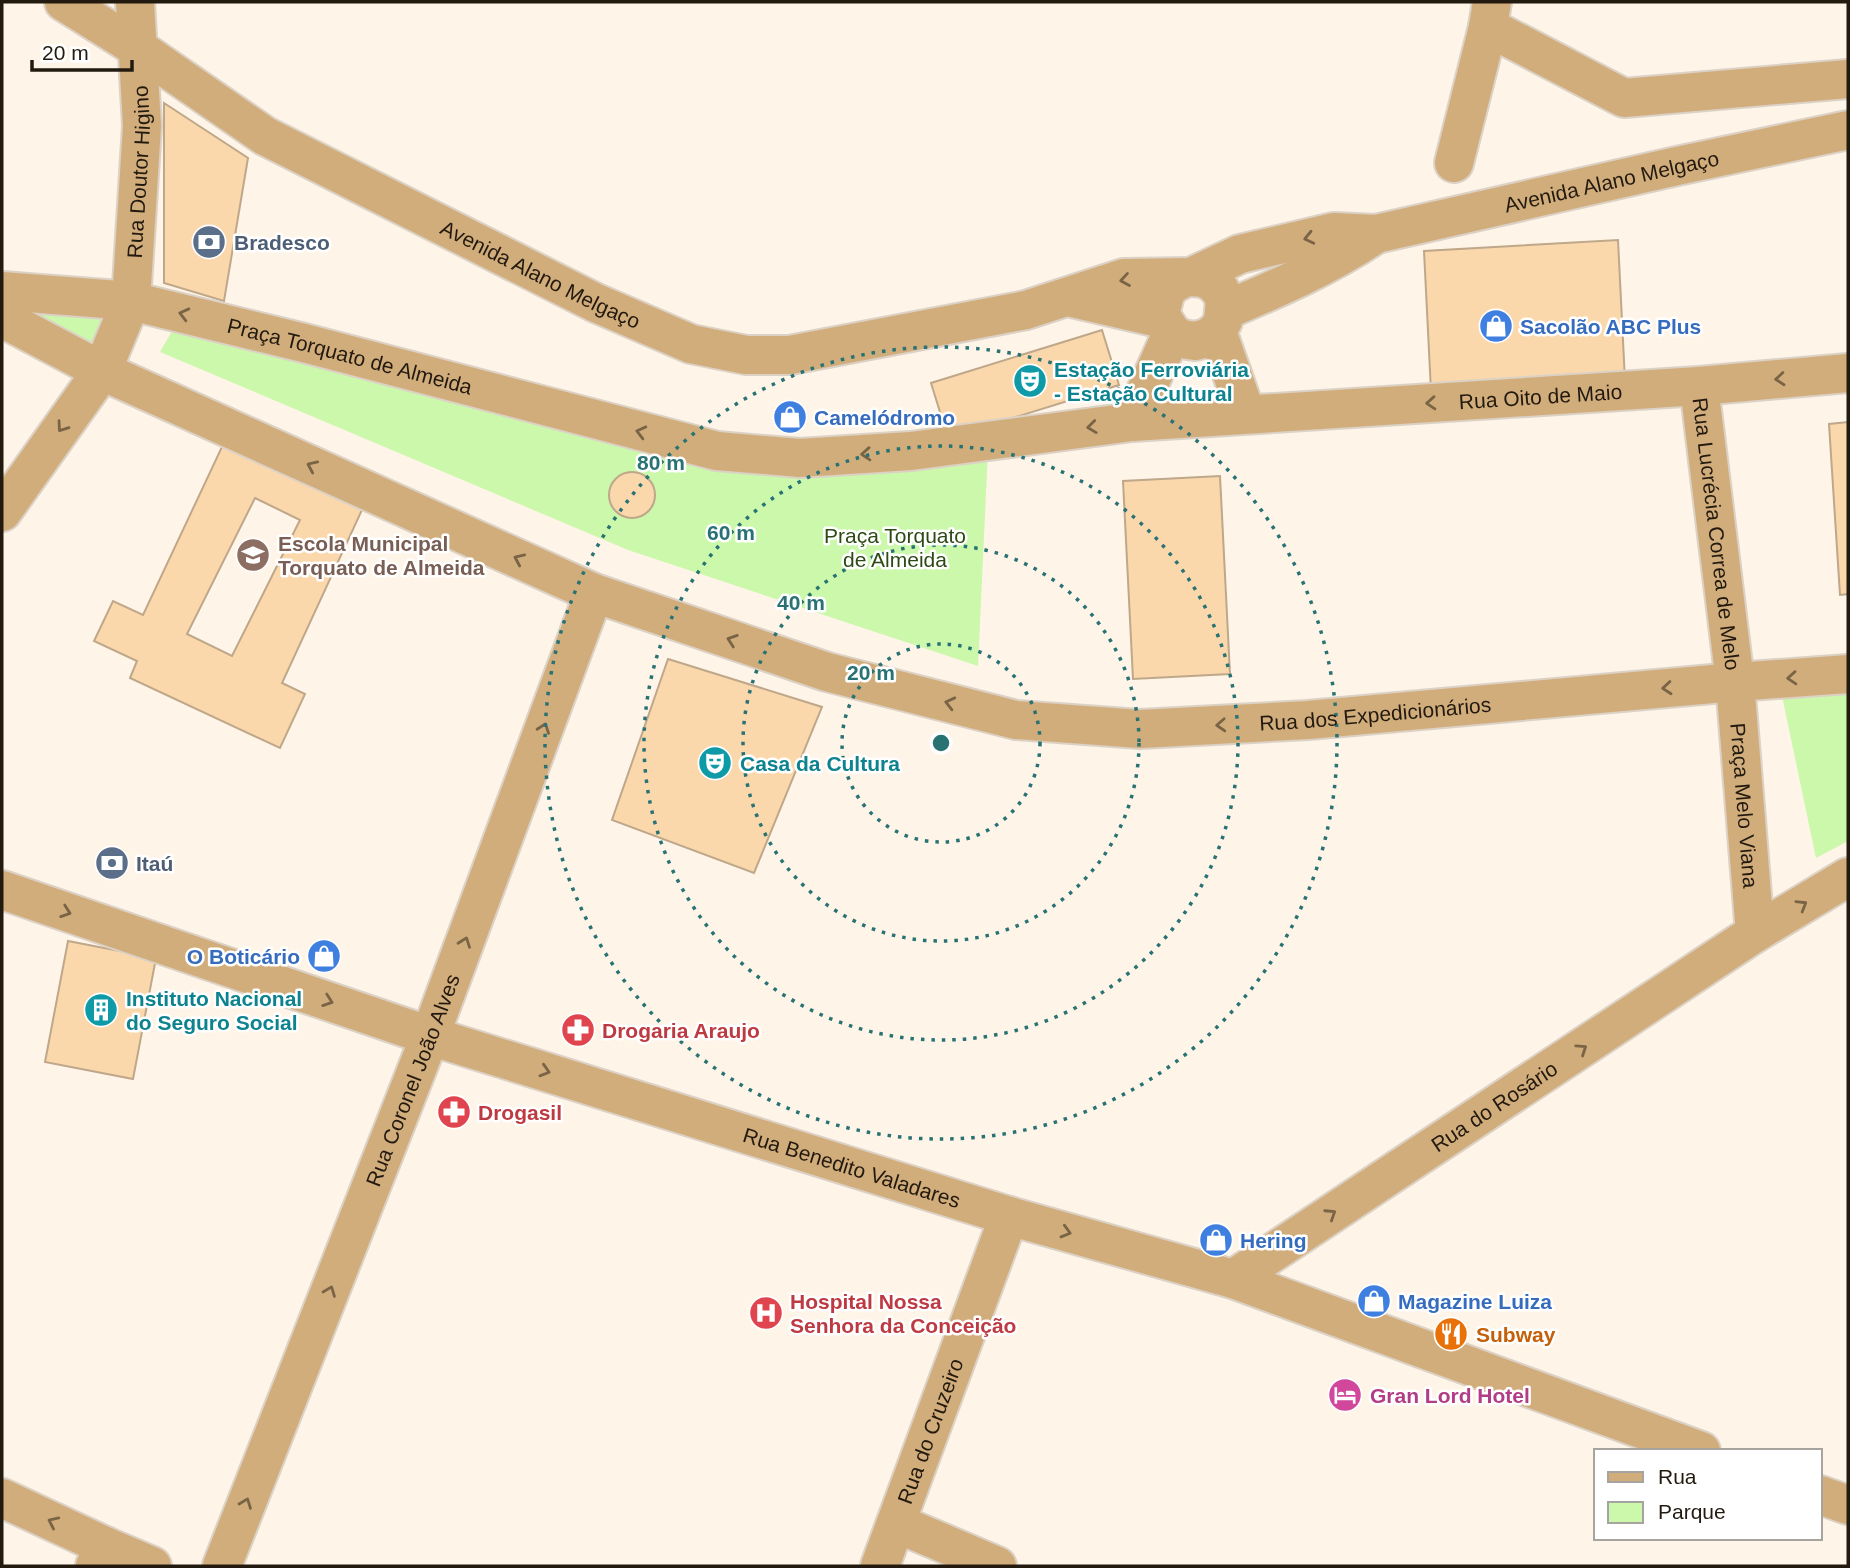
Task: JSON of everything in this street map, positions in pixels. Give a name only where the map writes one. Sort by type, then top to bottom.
[{"type":"street","name":"Avenida Alano Melgaço","points":[[64,2],[139,48],[265,136],[596,303],[691,345],[746,355],[790,355],[1026,310],[1125,278],[1204,278],[1220,290],[1221,321]]},
{"type":"street","name":"Rua Doutor Higino","points":[[131,301],[142,126],[135,2]]},
{"type":"street","points":[[1454,163],[1490,15],[1624,98],[1848,79]]},
{"type":"street","name":"Avenida Alano Melgaço","points":[[1167,326],[1161,310],[1166,291],[1173,284],[1240,254],[1334,232],[1376,234],[1848,130]]},
{"type":"street","name":"Avenida Alano Melgaço","points":[[1068,297],[1167,326],[1182,339],[1195,341],[1207,338],[1221,321],[1338,260],[1376,234]]},
{"type":"street","name":"Praça Torquato de Almeida","points":[[2,291],[131,301],[304,343],[718,451],[800,458],[869,454],[1132,422],[1240,415]]},
{"type":"street","points":[[2,512],[102,371],[131,301]]},
{"type":"street","points":[[2,318],[102,371],[594,593]]},
{"type":"street","points":[[1221,321],[1240,415]]},
{"type":"street","points":[[1132,422],[1167,326]]},
{"type":"street","name":"Rua Oito de Maio","points":[[1240,415],[1699,386],[1848,373]]},
{"type":"street","name":"Rua Lucrécia Correa de Melo","points":[[1699,386],[1735,682]]},
{"type":"street","name":"Rua dos Expedicionários","points":[[594,593],[827,672],[1016,720],[1140,729],[1268,723],[1735,682]]},
{"type":"street","name":"Rua Coronel João Alves","points":[[222,1566],[430,1035],[594,593]]},
{"type":"street","points":[[1735,682],[1848,674]]},
{"type":"street","name":"Praça Melo Viana","points":[[1735,682],[1755,933]]},
{"type":"street","points":[[1755,933],[1848,877]]},
{"type":"street","name":"Rua Benedito Valadares","points":[[2,890],[430,1035],[1009,1216],[1233,1279],[1696,1449]]},
{"type":"street","name":"Rua do Rosário","points":[[1233,1279],[1755,933]]},
{"type":"street","name":"Rua do Cruzeiro","points":[[880,1566],[1009,1216]]},
{"type":"street","points":[[1822,1496],[1848,1505]]},
{"type":"street","points":[[2,1498],[100,1556],[152,1566]]},
{"type":"street","points":[[896,1523],[997,1566]]},
{"type":"green space","points":[[22,309],[116,318],[103,352]]},
{"type":"green space","name":"Praça Torquato de Almeida","points":[[179,319],[669,452],[988,450],[978,666],[628,550],[160,352]]},
{"type":"green space","points":[[1848,692],[1848,841],[1816,858],[1782,696]]},
{"type":"building","points":[[164,103],[248,158],[224,301],[164,283]]},
{"type":"building","points":[[1618,240],[1625,381],[1431,391],[1424,251]]},
{"type":"building","points":[[1102,330],[1119,385],[948,438],[931,383]]},
{"type":"building","points":[[1848,422],[1848,594],[1840,595],[1829,424]]},
{"type":"building","name":"Escola Municipal Torquato de Almeida","points":[[228,434],[367,499],[282,683],[305,694],[280,748],[130,678],[137,661],[94,641],[113,601],[143,615]],"holes":[[[255,498],[300,520],[232,656],[187,634]]]},
{"type":"building","points":[[632,472],[649,478],[655,495],[649,512],[632,518],[615,512],[609,495],[615,478]]},
{"type":"building","points":[[1220,476],[1230,674],[1133,679],[1123,481]]},
{"type":"building","name":"Casa da Cultura","points":[[668,659],[822,707],[754,873],[612,820]]},
{"type":"building","name":"Instituto Nacional do Seguro Social","points":[[68,941],[156,958],[133,1079],[45,1062]]},
{"type":"place","name":"Bradesco","points":[[209,242]]},
{"type":"place","name":"Sacolão ABC Plus","points":[[1496,326]]},
{"type":"place","name":"Estação Ferroviária - Estação Cultural","points":[[1030,381]]},
{"type":"place","name":"Camelódromo","points":[[790,417]]},
{"type":"place","name":"Escola Municipal Torquato de Almeida","points":[[253,555]]},
{"type":"place","name":"Casa da Cultura","points":[[715,763]]},
{"type":"place","name":"Itaú","points":[[112,863]]},
{"type":"place","name":"O Boticário","points":[[324,956]]},
{"type":"place","name":"Instituto Nacional do Seguro Social","points":[[101,1010]]},
{"type":"place","name":"Drogaria Araujo","points":[[578,1030]]},
{"type":"place","name":"Drogasil","points":[[454,1112]]},
{"type":"place","name":"Hering","points":[[1216,1240]]},
{"type":"place","name":"Magazine Luiza","points":[[1374,1301]]},
{"type":"place","name":"Hospital Nossa Senhora da Conceição","points":[[766,1313]]},
{"type":"place","name":"Subway","points":[[1451,1334]]},
{"type":"place","name":"Gran Lord Hotel","points":[[1345,1395]]}]
